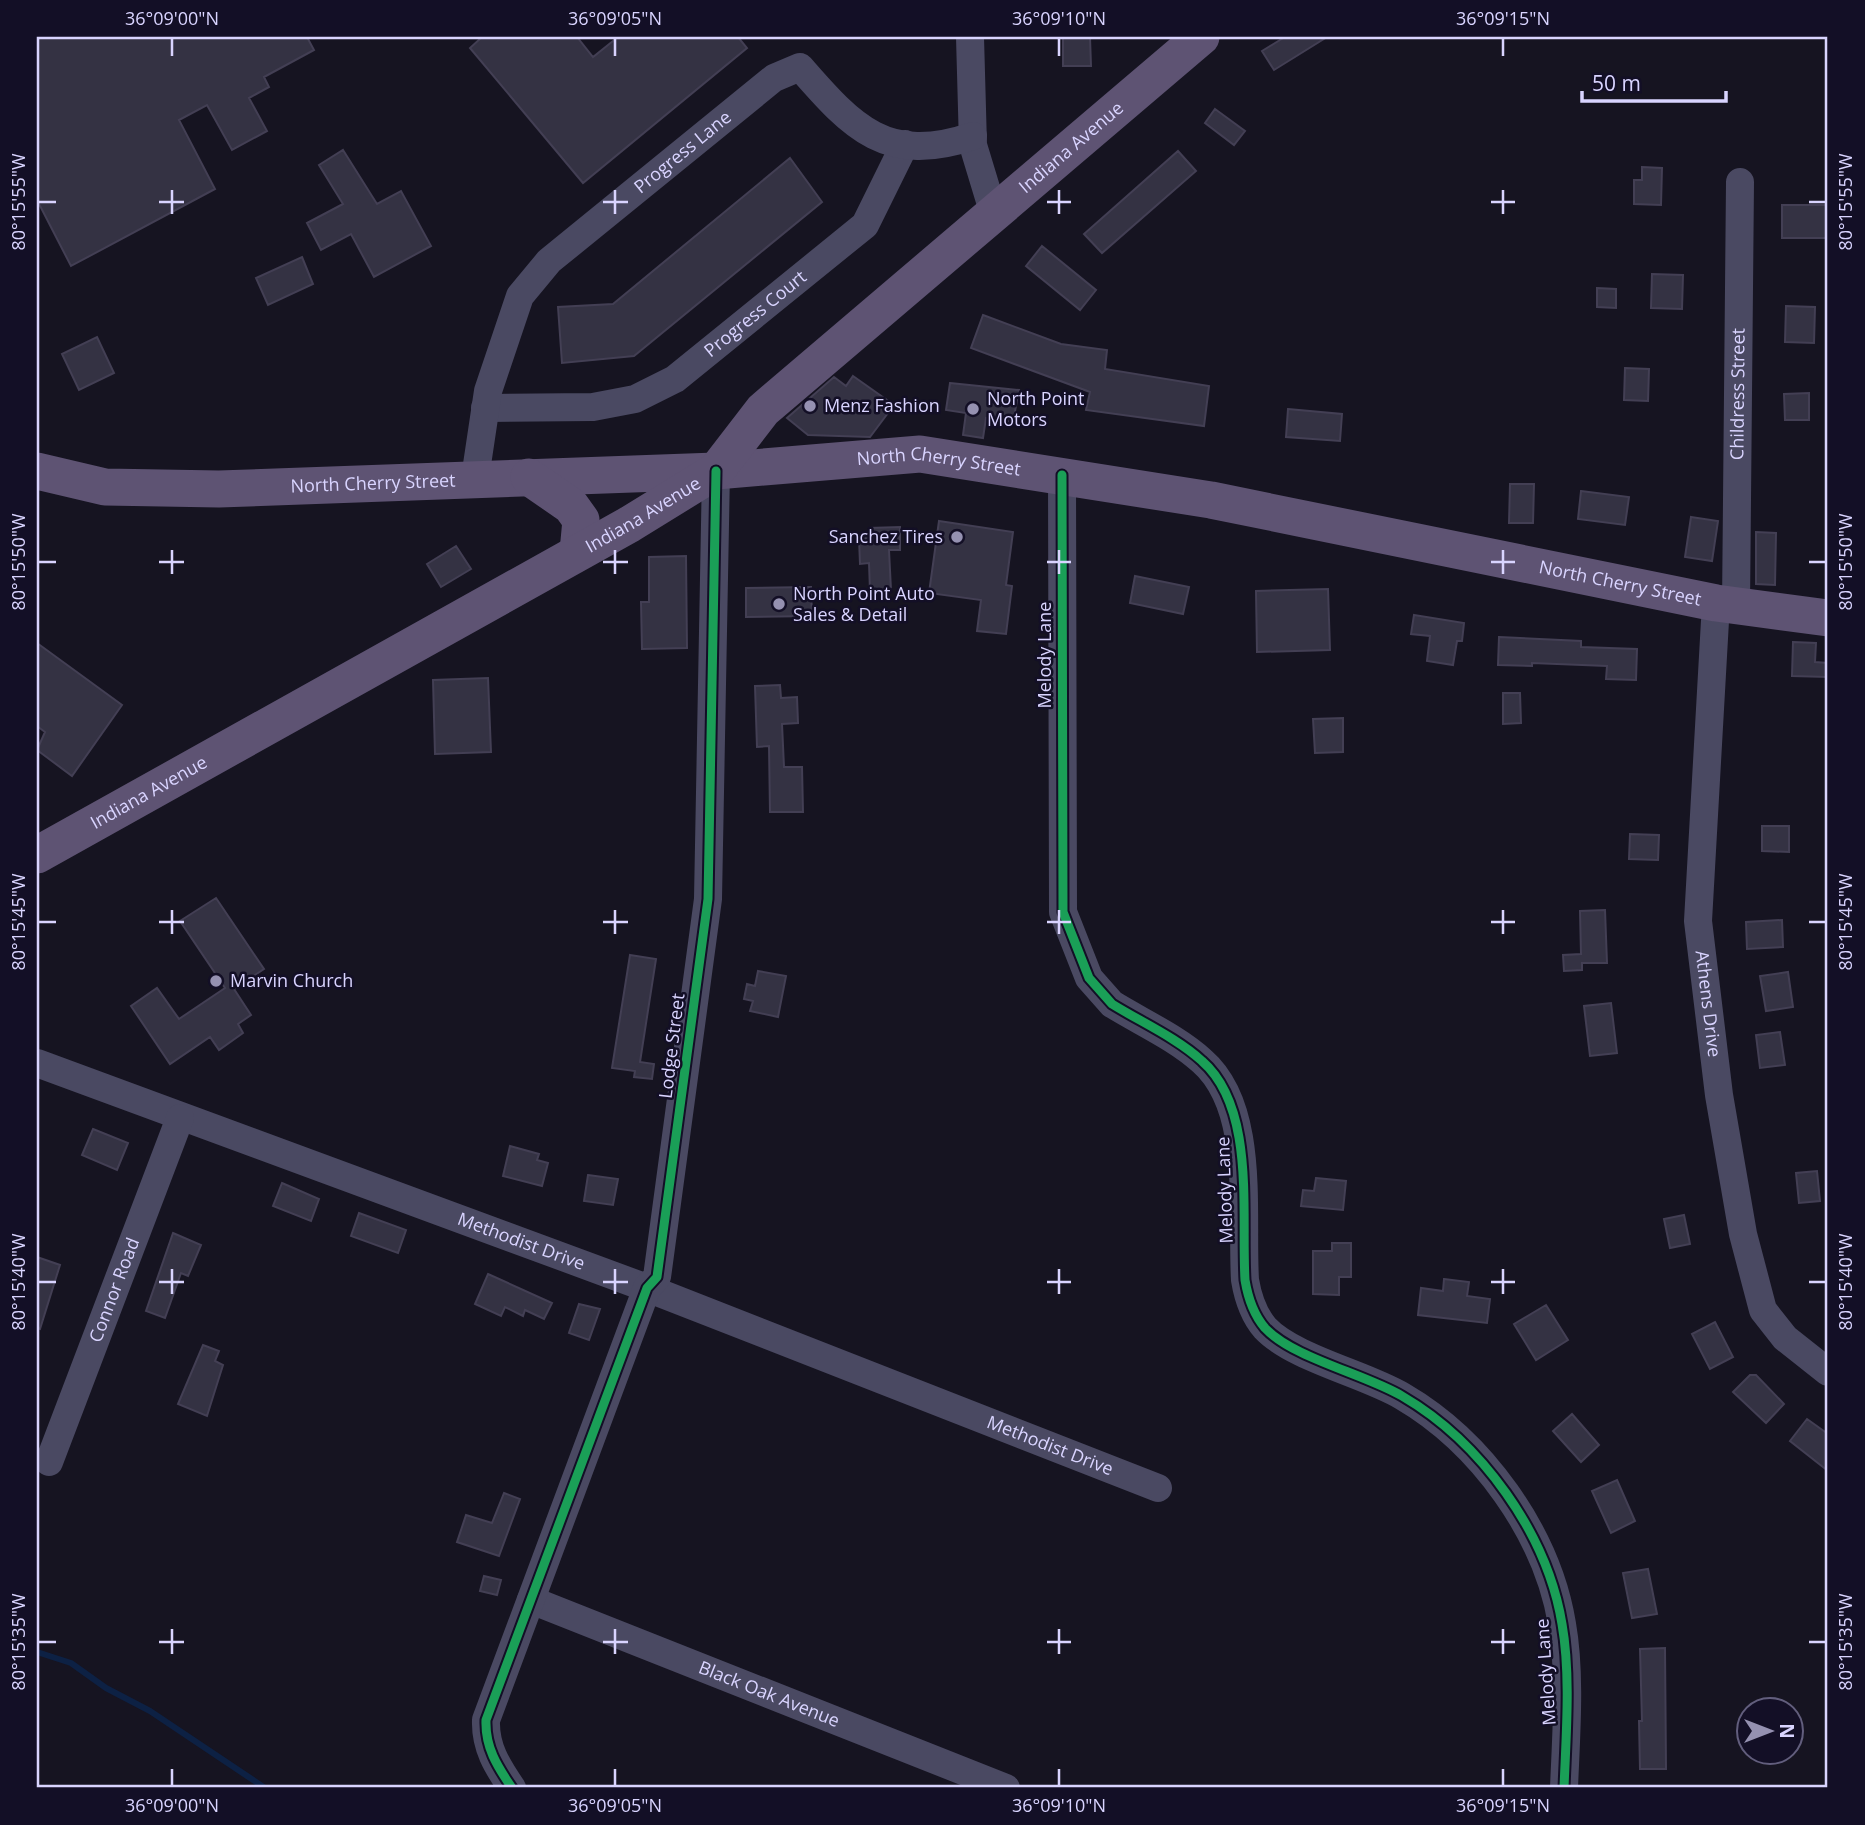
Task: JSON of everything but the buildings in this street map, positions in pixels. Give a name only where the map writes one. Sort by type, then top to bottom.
[{"type":"main road","name":"Indiana Avenue","points":[[37,855],[578,552],[716,471],[763,410],[993,211],[1201,37]]},
{"type":"main road","name":"North Cherry Street","points":[[37,471],[105,487],[206,489],[716,471],[920,454],[1211,500],[1726,605],[1828,618]]},
{"type":"main road","points":[[529,477],[571,506],[580,520],[578,552]]},
{"type":"street","points":[[970,37],[972,136],[993,211]]},
{"type":"street","name":"Progress Lane","points":[[475,478],[485,408],[520,296],[549,261],[774,78],[800,67],[832,104],[866,133],[905,144]]},
{"type":"street","points":[[905,144],[939,147],[972,136]]},
{"type":"street","name":"Progress Court","points":[[485,408],[593,407],[635,399],[675,379],[865,225],[905,144]]},
{"type":"street","name":"Childress Street","points":[[1726,605],[1740,182]]},
{"type":"street","name":"Lodge Street","points":[[512,1788],[496,1765],[485,1740],[486,1720],[647,1288],[657,1277],[659,1266],[708,899],[716,471]]},
{"type":"street","name":"Melody Lane","points":[[1062,475],[1060,842],[1063,912],[1077,954],[1099,992],[1112,1004],[1201,1060],[1228,1095],[1239,1128],[1245,1280],[1250,1304],[1266,1328],[1285,1343],[1374,1380],[1411,1402],[1471,1451],[1494,1476],[1525,1519],[1562,1624],[1567,1720],[1564,1788]]},
{"type":"street","name":"Athens Drive","points":[[1726,605],[1698,921],[1719,1095],[1742,1234],[1763,1310],[1785,1338],[1828,1371]]},
{"type":"street","name":"Methodist Drive","points":[[37,1063],[180,1118],[647,1288],[1158,1489]]},
{"type":"street","name":"Connor Road","points":[[50,1462],[180,1118]]},
{"type":"street","name":"Black Oak Avenue","points":[[531,1600],[1006,1788]]},
{"type":"waterway","points":[[37,1652],[71,1663],[106,1688],[150,1711],[265,1788]]},
{"type":"cycle path","points":[[512,1788],[493,1756],[486,1720],[647,1288],[657,1277],[708,899],[716,471]]},
{"type":"cycle path","points":[[1062,475],[1063,912],[1089,978],[1112,1004],[1181,1045],[1202,1061],[1219,1081],[1231,1106],[1238,1134],[1244,1194],[1245,1280],[1252,1306],[1261,1323],[1277,1339],[1293,1348],[1387,1388],[1431,1415],[1483,1464],[1526,1524],[1542,1556],[1554,1590],[1565,1644],[1567,1727],[1564,1788]]},
{"type":"place","name":"Menz Fashion","points":[[810,406]]},
{"type":"place","name":"North Point Motors","points":[[973,409]]},
{"type":"place","name":"Sanchez Tires","points":[[957,537]]},
{"type":"place","name":"North Point Auto Sales & Detail","points":[[779,604]]},
{"type":"place","name":"Marvin Church","points":[[216,981]]}]
